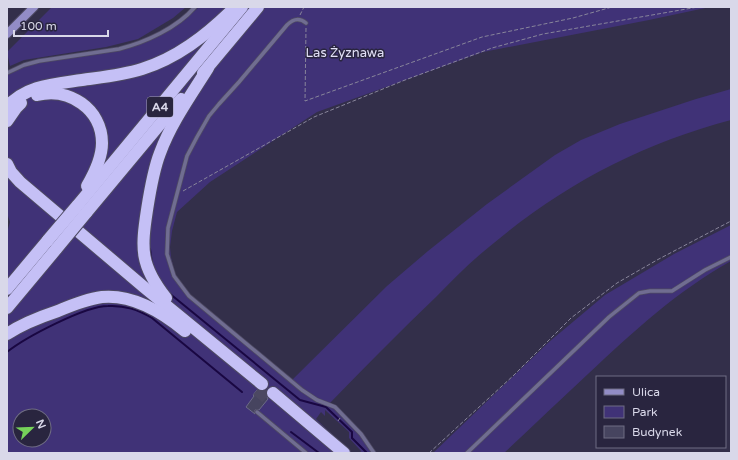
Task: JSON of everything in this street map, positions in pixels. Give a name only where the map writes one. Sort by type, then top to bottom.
[{"type":"highway","points":[[7,107],[18,96],[38,87],[120,75],[156,64],[175,55],[195,42],[214,27],[234,7]]},
{"type":"highway","name":"A4","points":[[7,308],[53,244],[242,7]]},
{"type":"highway","name":"A4","points":[[81,210],[208,68],[258,7]]},
{"type":"highway","points":[[178,320],[150,276],[145,261],[143,244],[144,233],[152,180],[160,153],[176,120],[208,68]]},
{"type":"highway","points":[[7,121],[16,108],[28,98],[45,93],[68,96],[83,104],[90,110],[101,133],[102,150],[81,210]]},
{"type":"highway","points":[[7,164],[11,172],[20,182],[178,320],[260,387]]},
{"type":"highway","points":[[7,178],[21,192],[162,309],[178,320]]},
{"type":"highway","name":"A4","points":[[7,290],[53,244]]},
{"type":"highway","points":[[7,334],[20,326],[56,311],[84,302],[107,297],[122,298],[138,302],[178,320]]},
{"type":"highway","points":[[334,453],[271,396],[344,453]]},
{"type":"main road","points":[[7,34],[34,7]]},
{"type":"lane","points":[[7,73],[24,65],[39,61],[130,46],[156,35],[178,23],[196,7]]},
{"type":"lane","points":[[306,23],[298,19],[293,20],[280,31],[239,82],[209,116],[187,156],[168,228],[166,244],[167,254],[172,271],[181,286],[203,308],[302,390],[317,400],[335,407],[361,434],[374,453]]},
{"type":"lane","points":[[467,453],[609,317],[640,293],[650,291],[672,291],[705,270],[731,257]]},
{"type":"lane","points":[[257,412],[306,453]]},
{"type":"path","points":[[298,19],[304,7]]},
{"type":"path","points":[[306,23],[305,101],[482,37],[573,18],[612,7]]},
{"type":"path","points":[[177,194],[314,117],[405,80],[492,48],[543,34],[698,7]]},
{"type":"path","points":[[429,453],[514,375],[571,318],[618,284],[657,260],[731,221]]},
{"type":"green space","points":[[52,7],[186,7],[173,18],[138,39],[106,47],[24,60],[10,66],[7,52]]},
{"type":"green space","name":"Las Żyznawa","points":[[199,7],[710,7],[483,52],[317,112],[210,182],[177,212],[170,247],[175,274],[189,296],[291,381],[387,286],[487,204],[555,155],[581,140],[620,124],[731,89],[731,120],[665,141],[633,155],[573,186],[516,225],[468,265],[329,404],[348,419],[374,453],[360,453],[361,451],[349,438],[349,432],[325,410],[325,416],[321,412],[316,419],[352,453],[7,453],[7,233],[10,222],[7,213],[7,75],[31,64],[126,48],[181,23]]},
{"type":"green space","points":[[731,225],[731,261],[692,285],[656,313],[605,358],[504,453],[433,453],[549,342],[605,295],[674,254]]},
{"type":"building","points":[[257,390],[266,390],[268,399],[259,410],[255,410],[255,414],[246,407]]},
{"type":"waterway","points":[[150,249],[152,264]]},
{"type":"waterway","points":[[169,293],[300,400],[326,407],[352,432],[352,438],[367,453]]},
{"type":"waterway","points":[[7,352],[28,338],[56,323],[85,311],[108,306],[126,307],[152,318],[242,392]]},
{"type":"waterway","points":[[291,432],[319,453]]},
{"type":"tunnel","points":[[257,390],[268,399]]}]
